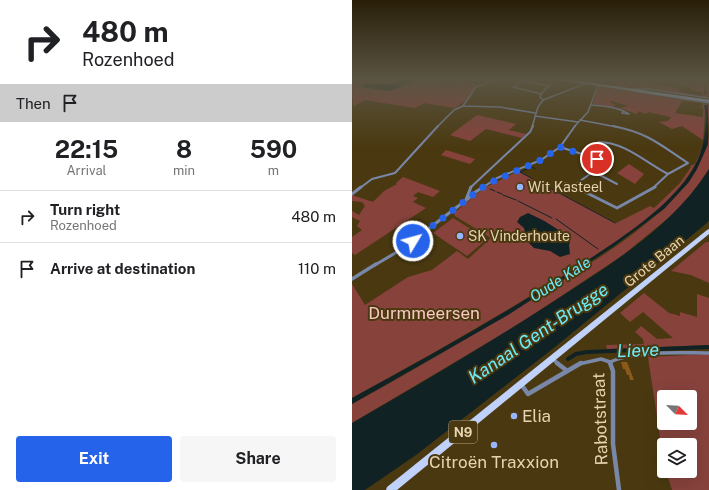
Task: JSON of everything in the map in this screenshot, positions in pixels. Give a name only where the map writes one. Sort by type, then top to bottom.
[{"type":"main road","name":"Grote Baan","points":[[556,357],[709,231]]},
{"type":"main road","name":"N9","points":[[390,490],[556,357]]},
{"type":"street","points":[[463,106],[466,102]]},
{"type":"street","points":[[468,197],[469,190],[530,132],[538,105],[541,102]]},
{"type":"street","points":[[352,279],[402,249],[468,197],[497,178],[541,160],[560,147],[578,122],[588,112],[591,104],[623,112]]},
{"type":"street","points":[[352,194],[372,179],[395,173],[454,110],[463,106],[497,107],[578,122]]},
{"type":"street","points":[[565,183],[619,208],[657,186],[668,174],[688,163],[647,136],[613,125],[580,120]]},
{"type":"street","points":[[587,156],[597,143],[602,142],[624,148],[668,174]]},
{"type":"street","points":[[560,147],[607,162],[573,186]]},
{"type":"street","points":[[594,172],[617,184]]},
{"type":"street","points":[[610,362],[614,358],[632,356],[709,353]]},
{"type":"street","points":[[556,357],[559,366],[566,370]]},
{"type":"street","name":"Rabotstraat","points":[[521,384],[528,394],[566,370],[591,361],[604,360],[610,362],[614,371],[614,462],[619,490]]},
{"type":"green space","points":[[353,102],[361,102],[353,107]]},
{"type":"green space","points":[[376,102],[464,102],[455,108],[424,103],[415,108]]},
{"type":"green space","points":[[610,102],[615,105],[614,107],[593,103]]},
{"type":"green space","points":[[614,102],[681,102],[675,113],[703,117],[703,109],[704,127],[703,140],[682,126],[672,129],[659,122],[668,121],[671,117],[648,112],[646,114],[639,111],[637,114],[619,108],[629,106]]},
{"type":"green space","name":"Durmmeersen","points":[[702,103],[709,105],[709,127],[707,105],[705,105],[707,130],[706,139],[697,162],[674,194],[647,219],[607,248],[527,298],[352,398],[352,284],[365,305],[408,277],[432,270],[457,251],[468,259],[491,238],[455,216],[454,213],[484,188],[519,171],[616,223],[650,206],[654,208],[680,183],[691,167],[690,166],[695,164],[702,147],[706,127]]},
{"type":"green space","points":[[477,115],[516,124],[509,130],[526,134],[522,138],[486,129],[470,141],[450,135]]},
{"type":"green space","points":[[709,136],[709,169],[690,197],[673,214],[623,255],[516,326],[352,423],[352,404],[439,355],[579,271],[648,223],[678,194],[692,176],[703,156]]},
{"type":"green space","points":[[446,150],[475,159],[470,164],[441,155]]},
{"type":"green space","points":[[629,164],[644,174],[635,184],[617,173]]},
{"type":"green space","points":[[403,177],[440,191],[433,197],[418,192],[413,196],[418,198],[413,202],[426,208],[355,255],[352,253],[352,237],[362,230],[357,226],[360,221],[352,217],[352,211],[359,215],[365,206],[362,202],[352,201],[352,195],[373,202],[384,191],[397,184],[396,183]]},
{"type":"green space","name":"SK Vinderhoute","points":[[453,218],[487,239],[467,256],[433,233]]},
{"type":"green space","points":[[706,242],[709,242],[709,283],[691,275],[671,271]]},
{"type":"green space","points":[[644,293],[669,313],[680,316],[680,312],[697,317],[697,294],[709,298],[709,345],[607,349],[606,345],[644,344],[643,339],[635,332],[641,326],[657,339],[673,338],[643,312],[630,322],[620,313]]},
{"type":"green space","points":[[709,354],[709,490],[672,490],[668,478],[697,478],[697,438],[660,438],[659,430],[697,430],[697,390],[657,390],[657,417],[648,357]]},
{"type":"water","name":"Oude Kale","points":[[704,105],[708,105],[708,144],[697,169],[689,182],[664,209],[613,247],[508,315],[352,404],[352,398],[440,350],[582,264],[637,226],[663,205],[691,173],[700,155],[706,125]]},
{"type":"water","name":"Kanaal Gent-Brugge","points":[[709,169],[709,220],[707,223],[550,351],[416,455],[365,490],[352,490],[352,423],[508,330],[621,256],[660,225],[678,208]]},
{"type":"water","points":[[528,213],[551,225],[566,237],[570,242],[570,254],[560,257],[550,251],[534,248],[527,241],[524,228],[517,222],[520,217]]},
{"type":"building","points":[[621,362],[627,362],[634,380],[630,380],[629,375],[627,375],[625,369],[623,369]]},
{"type":"waterway","points":[[535,169],[532,167],[520,172],[615,223]]},
{"type":"waterway","points":[[490,189],[495,191]]},
{"type":"waterway","points":[[497,192],[502,194]]},
{"type":"waterway","points":[[503,195],[516,200]]},
{"type":"waterway","points":[[518,201],[552,218]]},
{"type":"waterway","points":[[556,219],[598,249]]},
{"type":"waterway","name":"Lieve","points":[[568,359],[576,354],[587,352],[709,347]]},
{"type":"place","name":"Wit Kasteel","points":[[520,187]]},
{"type":"place","name":"SK Vinderhoute","points":[[460,236]]},
{"type":"place","name":"Elia","points":[[514,416]]},
{"type":"place","name":"Citroën Traxxion","points":[[494,445]]},
{"type":"route","points":[[413,241],[471,198],[487,184],[497,178],[547,157],[560,147],[597,159]]}]
